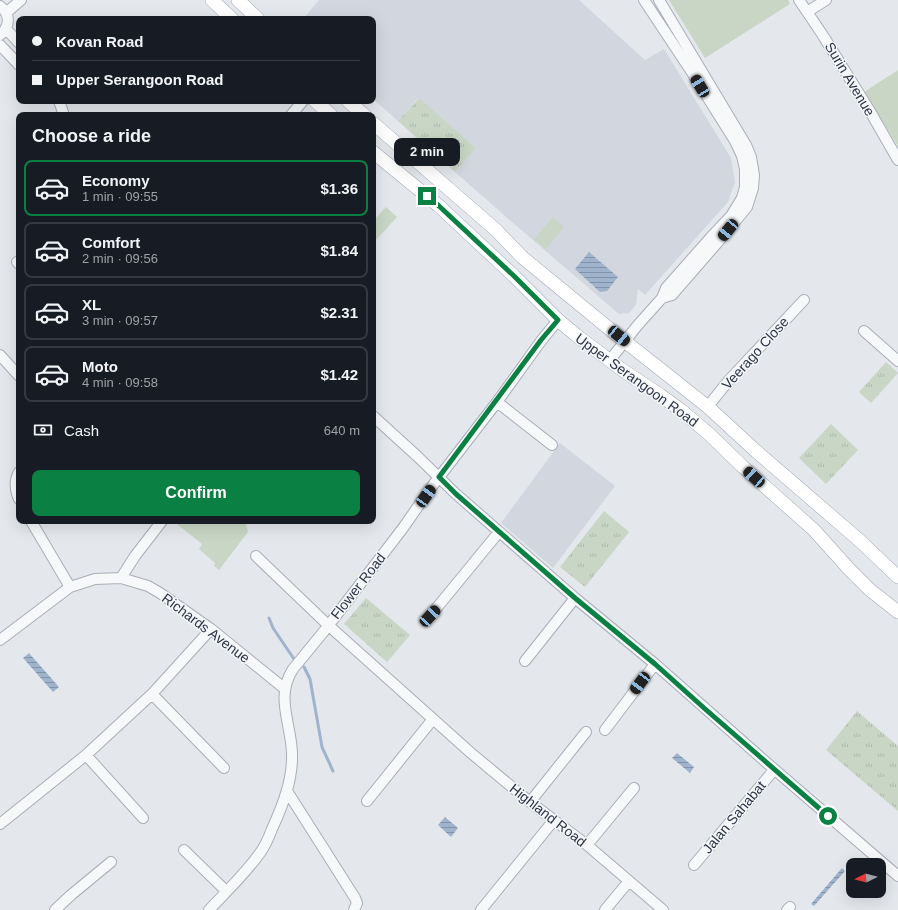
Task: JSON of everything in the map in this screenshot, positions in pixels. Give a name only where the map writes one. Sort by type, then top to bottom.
[{"type":"main road","points":[[212,0],[229,16]]},
{"type":"main road","points":[[238,0],[255,16]]},
{"type":"main road","points":[[318,104],[328,112]]},
{"type":"main road","points":[[351,104],[361,112]]},
{"type":"main road","name":"Upper Serangoon Road","points":[[376,126],[491,225],[522,257],[708,407],[898,576]]},
{"type":"main road","name":"Upper Serangoon Road","points":[[376,154],[439,206],[514,276],[558,320],[621,369],[671,403],[709,434],[742,466],[814,530],[870,590],[898,612]]},
{"type":"street","points":[[5,0],[2,8],[8,21],[3,32],[16,41]]},
{"type":"street","points":[[2,8],[21,0]]},
{"type":"street","points":[[610,360],[662,298],[666,288],[731,216],[742,198],[745,187],[745,169],[742,156],[735,141],[644,0]]},
{"type":"street","points":[[659,0],[746,145],[751,157],[754,175],[753,188],[747,207],[672,295],[662,298]]},
{"type":"street","name":"Surin Avenue","points":[[800,0],[871,113],[898,160]]},
{"type":"street","points":[[807,12],[826,0]]},
{"type":"street","points":[[0,45],[16,62]]},
{"type":"street","points":[[293,112],[300,104]]},
{"type":"street","name":"Veerago Close","points":[[708,407],[730,379],[804,300]]},
{"type":"street","name":"Flower Road","points":[[209,910],[246,872],[261,852],[274,825],[287,791],[292,754],[286,713],[285,689],[286,682],[293,669],[403,528],[433,485],[541,340],[558,320]]},
{"type":"street","points":[[864,331],[898,361]]},
{"type":"street","points":[[0,355],[16,373]]},
{"type":"street","points":[[496,402],[552,445]]},
{"type":"street","points":[[376,419],[499,532],[575,598],[655,664],[774,770],[898,876]]},
{"type":"street","points":[[33,524],[70,587]]},
{"type":"street","points":[[121,578],[135,556],[160,524]]},
{"type":"street","points":[[430,616],[499,532]]},
{"type":"street","name":"Highland Road","points":[[256,556],[328,625],[471,753],[530,802],[587,845],[663,910]]},
{"type":"street","name":"Richards Avenue","points":[[0,640],[70,587],[95,579],[121,578],[148,586],[211,629],[285,689]]},
{"type":"street","points":[[525,661],[575,598]]},
{"type":"street","points":[[0,824],[86,755],[152,694],[211,629]]},
{"type":"street","points":[[605,730],[655,664]]},
{"type":"street","points":[[152,694],[224,768]]},
{"type":"street","points":[[367,801],[433,719]]},
{"type":"street","points":[[530,802],[586,732]]},
{"type":"street","points":[[86,755],[143,818]]},
{"type":"street","name":"Jalan Sahabat","points":[[694,865],[774,770]]},
{"type":"street","points":[[587,845],[634,788]]},
{"type":"street","points":[[287,791],[355,898],[357,903],[354,910]]},
{"type":"street","points":[[481,910],[554,820]]},
{"type":"street","points":[[184,850],[223,888]]},
{"type":"street","points":[[55,910],[111,862]]},
{"type":"street","points":[[605,910],[630,881]]},
{"type":"shaded area","points":[[319,0],[579,0],[645,60],[664,49],[731,158],[735,182],[728,202],[645,295],[638,289],[636,305],[629,313],[619,314],[455,172],[476,148],[418,98],[398,121],[376,102],[376,16],[306,16]]},
{"type":"shaded area","points":[[560,443],[615,486],[553,568],[501,523]]},
{"type":"green space","points":[[669,0],[788,0],[790,4],[705,58]]},
{"type":"green space","points":[[898,70],[898,146],[864,92]]},
{"type":"green space","points":[[419,98],[476,148],[455,172],[398,121]]},
{"type":"green space","points":[[386,207],[397,217],[376,240],[376,218]]},
{"type":"green space","points":[[553,217],[564,227],[546,249],[534,239]]},
{"type":"green space","points":[[886,362],[898,373],[871,403],[859,392]]},
{"type":"green space","points":[[831,424],[858,450],[826,484],[799,458]]},
{"type":"green space","points":[[604,511],[629,532],[585,587],[560,567]]},
{"type":"green space","points":[[177,524],[246,524],[248,532],[219,570],[214,566],[215,563],[199,549],[202,544]]},
{"type":"green space","points":[[366,598],[410,635],[387,662],[344,624]]},
{"type":"green space","points":[[857,711],[898,746],[898,811],[826,750]]},
{"type":"water","points":[[589,252],[618,277],[607,291],[600,292],[575,269]]},
{"type":"water","points":[[29,653],[59,687],[53,692],[23,658]]},
{"type":"water","points":[[677,753],[694,767],[690,773],[672,758]]},
{"type":"water","points":[[445,817],[458,828],[451,837],[438,825]]},
{"type":"water","points":[[842,868],[845,871],[814,906],[811,904]]},
{"type":"waterway","points":[[269,618],[273,628],[294,659]]},
{"type":"waterway","points":[[304,667],[310,679],[322,747],[333,771]]},
{"type":"route","points":[[427,196],[514,276],[558,320],[541,340],[439,477],[456,494],[575,598],[655,664],[828,816]]}]
